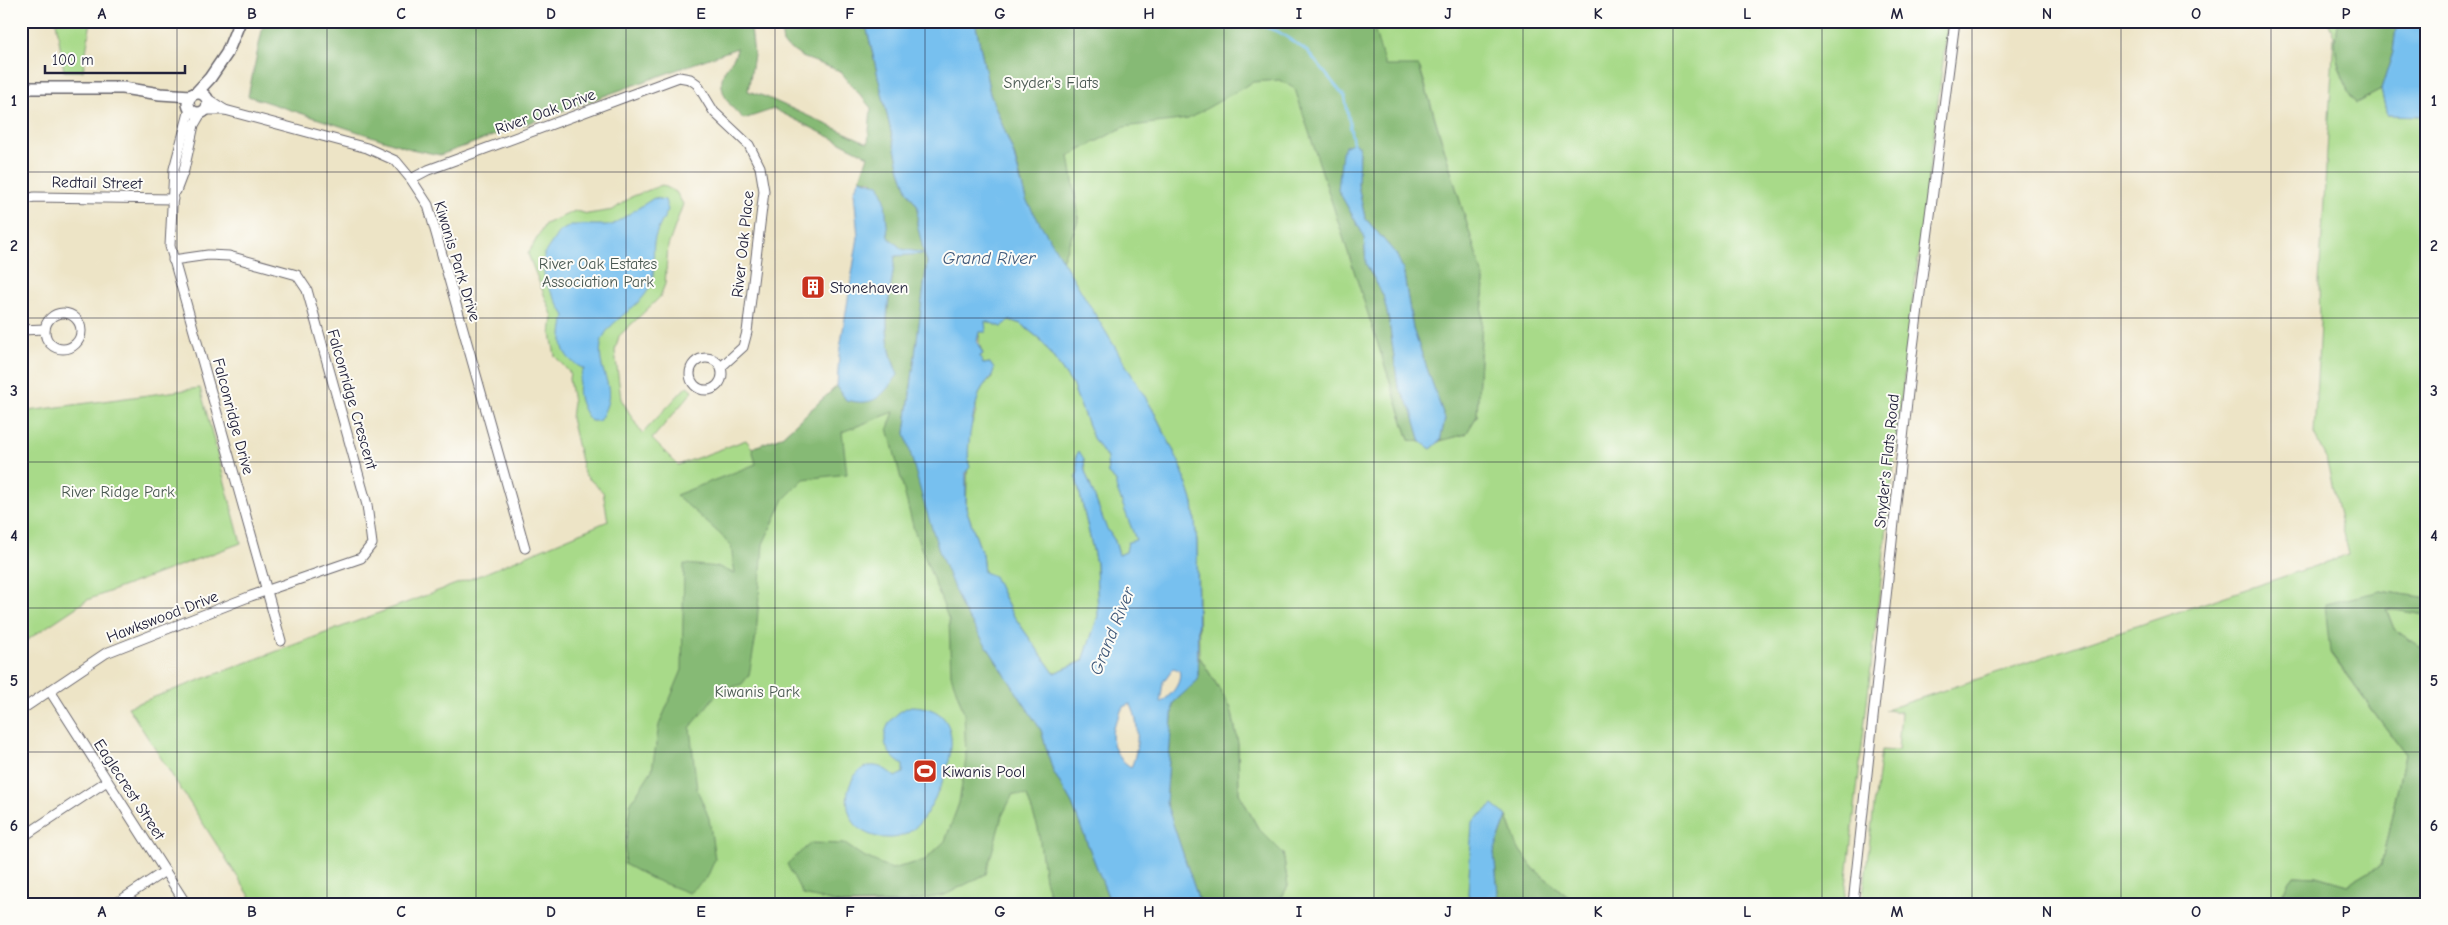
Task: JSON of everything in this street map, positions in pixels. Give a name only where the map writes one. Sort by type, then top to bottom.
[{"type":"street","points":[[21,88],[124,88],[198,103],[210,78],[227,53],[240,21]]},
{"type":"street","name":"Snyder's Flats Road","points":[[1853,904],[1910,373],[1956,21]]},
{"type":"street","name":"River Oak Drive","points":[[412,179],[428,170],[679,77],[690,79]]},
{"type":"street","name":"River Oak Place","points":[[690,79],[697,84],[714,112],[749,145],[760,167],[764,191],[747,332],[743,347],[721,367]]},
{"type":"street","name":"Kiwanis Park Drive","points":[[198,103],[367,148],[396,161],[412,179],[428,205],[524,548]]},
{"type":"street","name":"Falconridge Drive","points":[[198,103],[174,169],[173,199],[169,225],[173,260],[193,323],[281,641]]},
{"type":"street","name":"Redtail Street","points":[[21,201],[34,197],[173,199]]},
{"type":"street","name":"Falconridge Crescent","points":[[173,260],[208,255],[229,256],[297,275],[307,290],[367,505],[372,544],[361,558],[267,591]]},
{"type":"street","points":[[61,312],[67,313],[77,320],[81,331],[72,346],[61,349],[47,340],[44,329],[50,318],[61,312]]},
{"type":"street","points":[[21,330],[44,329]]},
{"type":"street","name":"Hawkswood Drive","points":[[21,710],[106,653],[267,591]]},
{"type":"street","name":"Eaglecrest Street","points":[[50,691],[186,904]]},
{"type":"street","points":[[21,838],[107,781]]},
{"type":"street","points":[[115,904],[165,871]]},
{"type":"green space","points":[[56,21],[91,21],[83,71],[64,71]]},
{"type":"green space","points":[[264,21],[758,21],[751,28],[754,55],[748,91],[766,97],[868,143],[871,108],[840,71],[802,57],[783,44],[780,21],[865,21],[900,170],[908,192],[918,207],[917,224],[927,262],[905,433],[962,608],[1041,730],[1053,771],[1072,804],[1111,904],[1053,904],[1045,880],[1038,828],[1027,796],[1013,794],[1002,816],[986,874],[945,895],[906,902],[844,904],[803,895],[787,864],[811,843],[845,844],[861,855],[892,869],[925,860],[945,841],[959,803],[966,759],[964,713],[951,675],[949,620],[914,530],[888,428],[894,412],[842,432],[847,474],[804,479],[784,499],[763,544],[756,636],[749,675],[742,684],[718,692],[690,728],[697,789],[709,818],[715,859],[707,878],[689,893],[650,878],[624,864],[630,804],[652,770],[659,725],[682,670],[684,564],[719,567],[735,574],[731,546],[676,495],[756,464],[752,448],[781,437],[837,386],[846,400],[898,375],[892,358],[887,329],[895,256],[922,253],[902,249],[887,237],[885,200],[871,180],[860,179],[868,156],[774,109],[744,119],[734,110],[726,98],[722,86],[724,72],[735,55],[737,48],[440,155],[411,149],[248,96]]},
{"type":"green space","points":[[975,21],[1948,21],[1912,307],[1844,904],[1577,904],[1534,869],[1518,848],[1507,816],[1468,894],[1474,904],[1278,904],[1288,886],[1283,853],[1258,828],[1239,793],[1238,743],[1231,708],[1199,656],[1197,542],[1193,503],[1180,464],[1153,410],[1062,261],[1079,218],[1068,157],[1115,131]],"holes":[[[1420,68],[1484,281],[1477,416],[1466,434],[1440,441],[1431,449],[1421,442],[1409,440],[1297,93]]]},
{"type":"green space","name":"Snyder's Flats","points":[[975,21],[1372,21],[1385,66],[1419,66],[1484,280],[1477,416],[1466,434],[1440,441],[1445,419],[1413,329],[1403,269],[1396,254],[1365,218],[1358,185],[1359,146],[1338,190],[1364,236],[1366,264],[1383,295],[1389,321],[1398,386],[1412,411],[1421,442],[1409,440],[1295,89],[1280,80],[1253,82],[1188,119],[1124,127],[1069,156],[1079,218],[1062,261],[1026,200],[1015,157],[990,94]]},
{"type":"green space","points":[[2327,21],[2338,21],[2335,43],[2338,64],[2356,103],[2381,90],[2387,115],[2426,116],[2427,112],[2427,598],[2381,591],[2330,653],[2405,754],[2381,865],[2347,885],[2316,876],[2294,875],[2276,904],[1862,904],[1881,750],[1898,751],[1901,712],[1885,710],[2348,555],[2326,458],[2314,434],[2320,324],[2319,283],[2334,36]]},
{"type":"green space","points":[[2338,21],[2397,21],[2393,52],[2381,90],[2356,103],[2338,64],[2335,43]]},
{"type":"green space","points":[[2424,21],[2427,21],[2427,52],[2421,51]]},
{"type":"green space","name":"Kiwanis Park","points":[[662,185],[676,192],[683,204],[668,246],[665,284],[660,297],[619,336],[615,351],[621,399],[642,434],[687,386],[693,391],[652,439],[678,465],[746,440],[752,448],[781,437],[837,386],[846,400],[916,341],[909,401],[895,412],[1100,904],[255,904],[128,707],[483,574],[608,521],[603,492],[584,474],[571,418],[573,402],[569,379],[570,373],[555,356],[551,334],[553,317],[528,254],[545,224],[575,211],[588,214],[613,210],[631,197]]},
{"type":"green space","points":[[1009,320],[1021,324],[1041,340],[1072,384],[1093,438],[1107,458],[1108,474],[1116,481],[1136,540],[1126,552],[1119,555],[1115,541],[1106,528],[1085,471],[1084,459],[1076,456],[1078,471],[1076,477],[1096,563],[1098,616],[1083,661],[1054,673],[1011,612],[1002,593],[984,572],[982,554],[966,508],[969,432],[976,412],[976,401],[983,386],[992,378],[990,363],[983,364],[980,356],[983,354],[979,341],[980,334],[985,321]]},
{"type":"green space","name":"River Ridge Park","points":[[200,388],[241,543],[87,600],[21,644],[21,412]]},
{"type":"green space","points":[[2381,591],[2427,598],[2427,615],[2386,609],[2394,629],[2427,652],[2427,904],[2276,904],[2294,875],[2316,876],[2347,885],[2381,865],[2405,754],[2330,652],[2325,604]]},
{"type":"green space","points":[[2386,608],[2427,615],[2427,652],[2394,629]]},
{"type":"green space","points":[[1199,656],[1231,708],[1238,743],[1239,793],[1258,828],[1283,853],[1288,886],[1278,904],[1200,904],[1166,803],[1173,703],[1198,680]]},
{"type":"green space","points":[[1507,816],[1518,848],[1534,869],[1577,904],[1499,904],[1494,852]]},
{"type":"water","name":"Grand River","points":[[865,21],[975,21],[990,94],[1013,152],[1026,200],[1153,410],[1180,464],[1193,503],[1197,542],[1198,680],[1173,703],[1166,803],[1200,904],[1111,904],[1072,804],[1053,771],[1041,730],[962,608],[940,554],[905,433],[927,262],[924,254],[895,256],[888,302],[887,329],[888,343],[898,375],[882,394],[871,401],[856,402],[846,400],[837,386],[839,355],[858,237],[854,191],[860,179],[880,185],[885,200],[888,237],[902,249],[924,253],[917,224],[918,207],[908,192],[900,170]],"holes":[[[1009,320],[1021,324],[1041,340],[1072,384],[1093,438],[1107,458],[1108,474],[1116,481],[1116,487],[1136,540],[1128,542],[1126,552],[1119,555],[1115,541],[1106,527],[1085,471],[1084,459],[1079,451],[1076,456],[1078,471],[1076,477],[1096,563],[1098,616],[1083,661],[1054,673],[1011,612],[994,576],[984,572],[982,554],[966,508],[966,472],[970,467],[969,439],[979,394],[991,377],[994,369],[990,363],[983,364],[980,356],[983,354],[977,342],[979,332],[986,332],[985,321],[1002,327]],[[1173,668],[1179,670],[1180,675],[1177,685],[1171,694],[1160,703],[1163,682]],[[1130,704],[1137,726],[1136,753],[1131,767],[1118,754],[1112,737],[1112,731],[1124,706]]]},
{"type":"water","points":[[2397,21],[2424,21],[2421,50],[2427,52],[2426,116],[2387,115],[2381,90],[2393,52]]},
{"type":"water","points":[[1353,143],[1359,145],[1358,185],[1365,218],[1396,254],[1403,269],[1413,329],[1445,419],[1440,441],[1431,449],[1421,442],[1412,411],[1398,386],[1389,321],[1383,295],[1366,264],[1364,236],[1338,190],[1342,152],[1345,146]]},
{"type":"water","points":[[654,198],[665,200],[668,210],[654,242],[654,266],[651,284],[637,304],[608,329],[603,336],[600,355],[607,381],[608,398],[599,421],[591,421],[580,402],[578,389],[584,369],[569,359],[565,353],[562,333],[565,316],[547,285],[544,274],[544,254],[558,233],[571,225],[612,225]]},
{"type":"water","name":"Kiwanis Pool","points":[[911,706],[931,709],[943,718],[950,731],[949,763],[943,780],[925,815],[912,830],[895,838],[867,833],[854,822],[848,806],[848,790],[854,776],[865,767],[879,767],[895,777],[903,773],[903,765],[888,750],[885,742],[885,733],[893,717]]},
{"type":"water","points":[[1493,805],[1507,816],[1494,852],[1499,904],[1474,904],[1468,894],[1472,822]]},
{"type":"waterway","points":[[1249,21],[1279,32],[1307,51],[1345,97],[1353,143]]},
{"type":"place","name":"Stonehaven","points":[[813,287]]},
{"type":"place","name":"Kiwanis Pool","points":[[925,771]]},
{"type":"park label","name":"River Oak Estates Association Park","points":[[598,272]]}]
